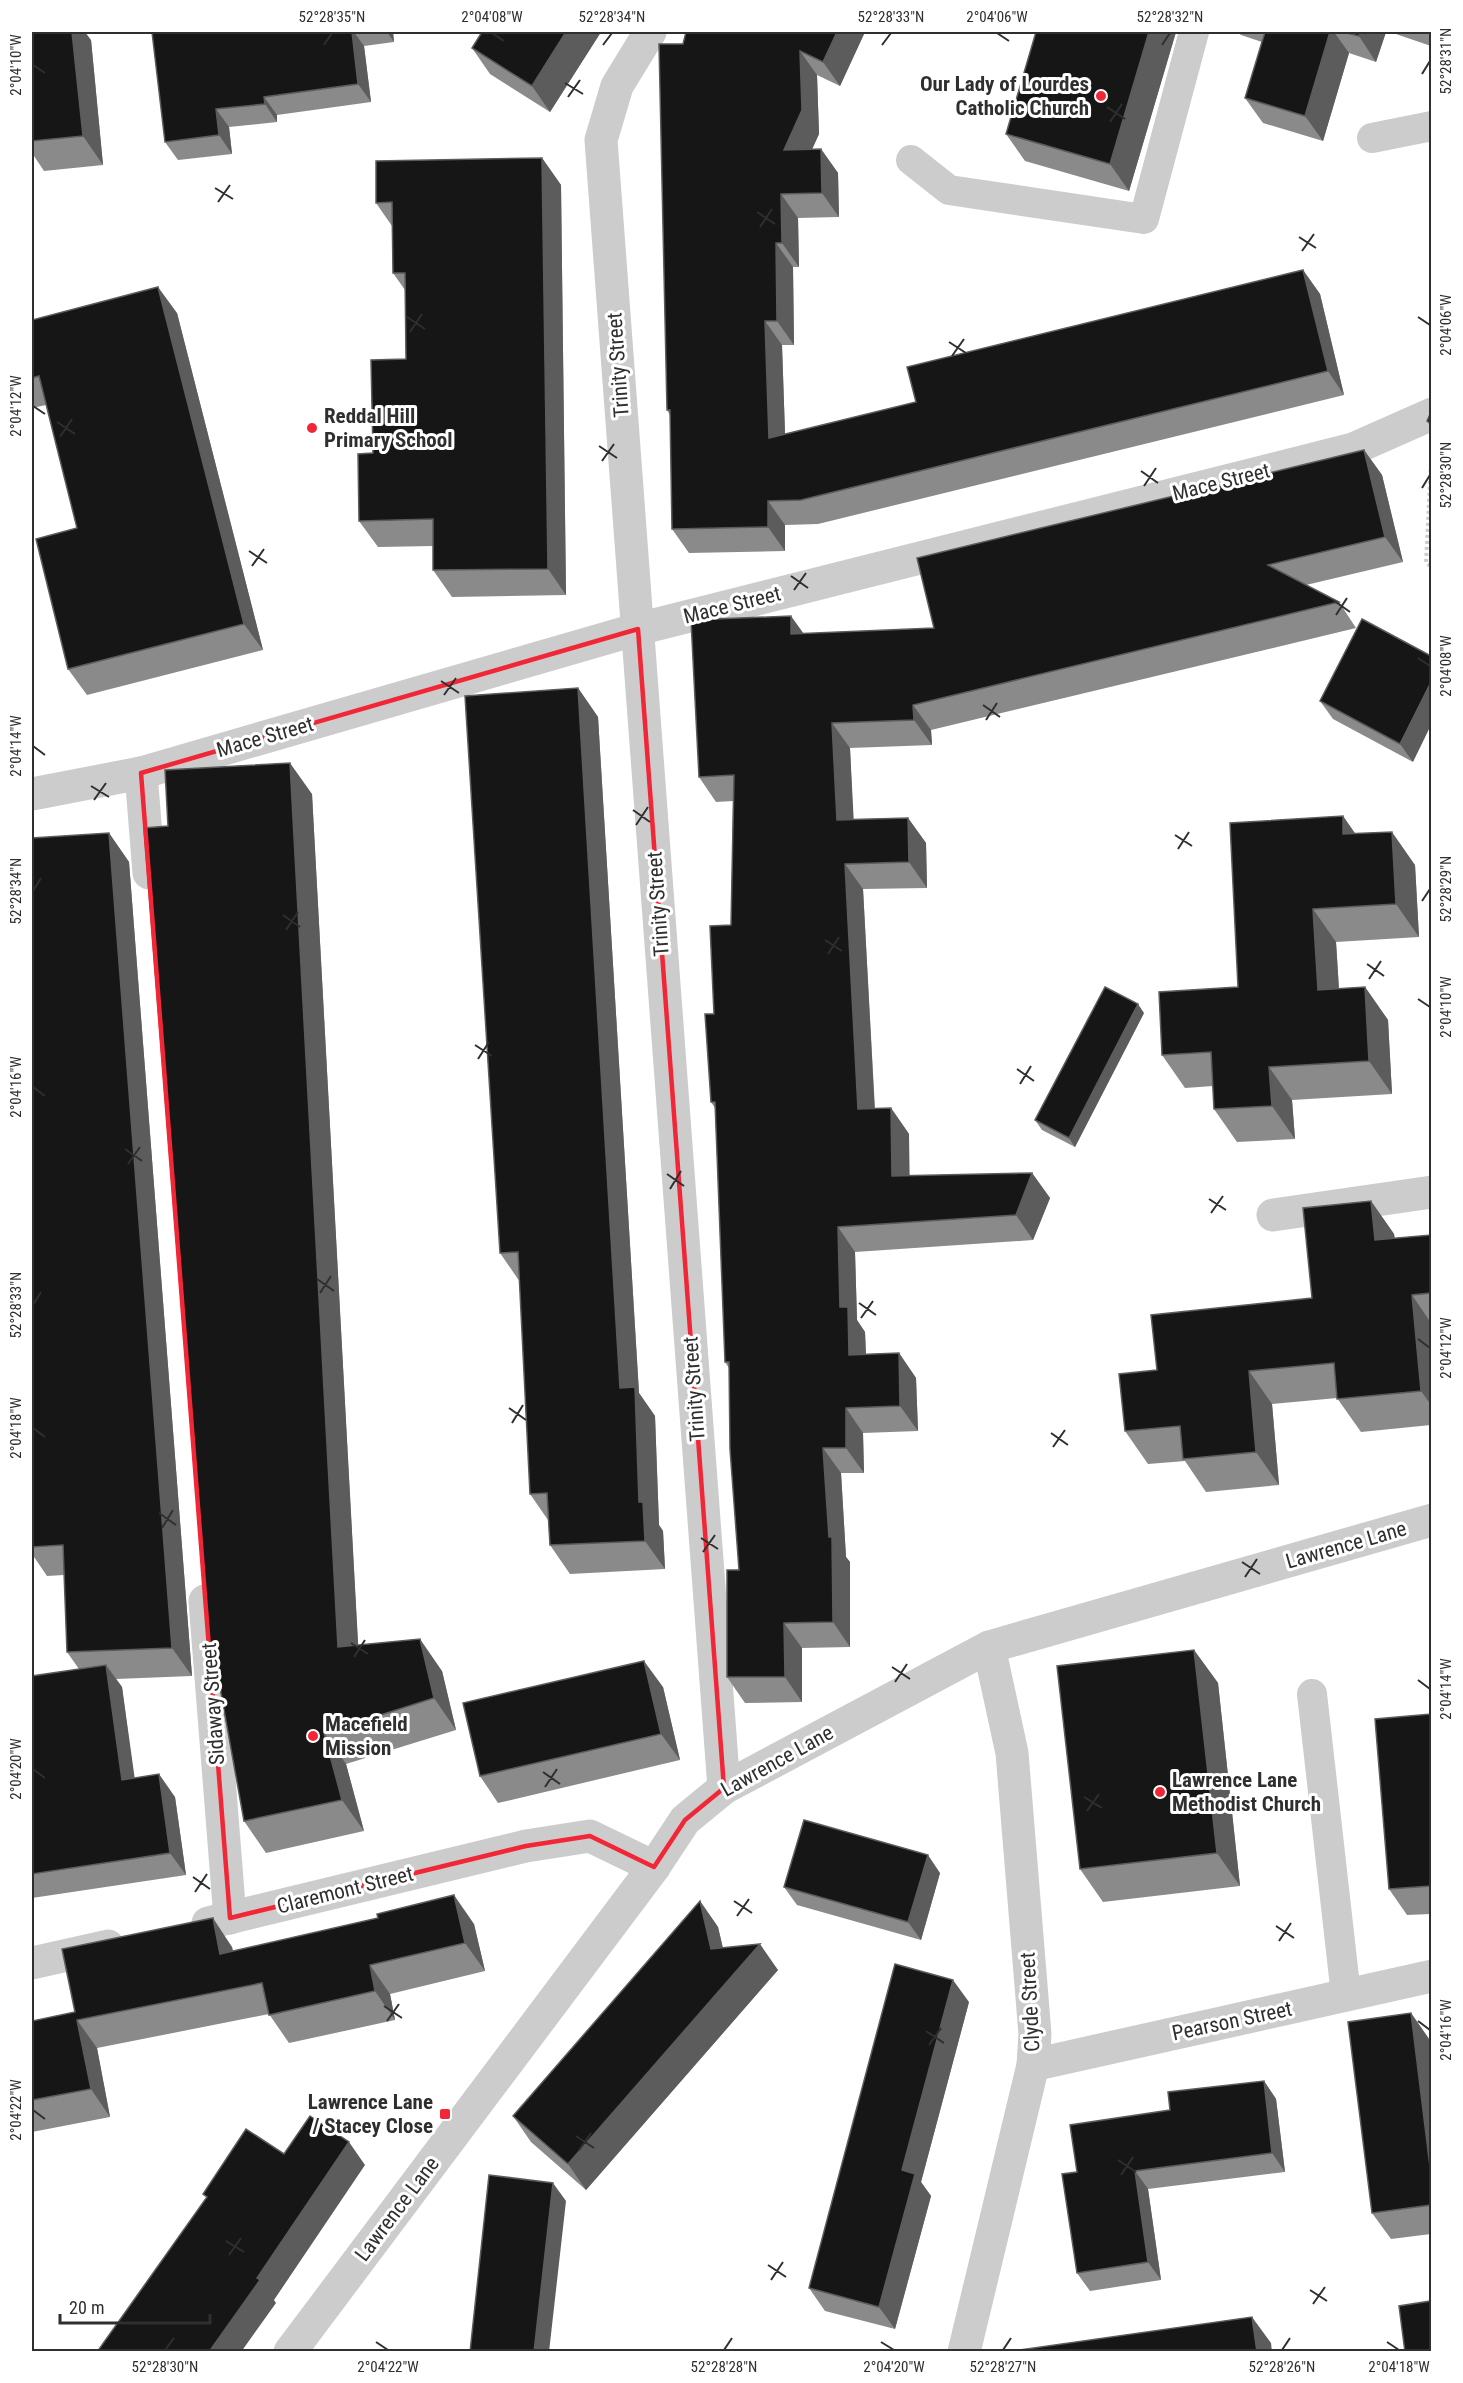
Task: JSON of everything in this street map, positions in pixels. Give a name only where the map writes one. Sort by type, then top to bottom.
[{"type":"street","name":"Trinity Street","points":[[650,32],[617,86],[601,140],[724,1788]]},
{"type":"street","name":"Mace Street","points":[[32,794],[141,773],[638,629],[1353,449],[1431,414]]},
{"type":"street","points":[[141,773],[152,904]]},
{"type":"street","points":[[1272,1215],[1431,1192]]},
{"type":"street","name":"Lawrence Lane","points":[[290,2352],[654,1867],[685,1820],[724,1788],[989,1647],[1431,1520]]},
{"type":"street","name":"Sidaway Street","points":[[203,1572],[230,1918]]},
{"type":"street","name":"Clyde Street","points":[[964,2352],[1033,2065],[1035,2034],[1012,1753],[989,1647]]},
{"type":"street","name":"Claremont Street","points":[[183,1929],[526,1846],[590,1836],[654,1867]]},
{"type":"street","points":[[32,1963],[136,1939]]},
{"type":"street","name":"Pearson Street","points":[[1033,2065],[1431,1976]]},
{"type":"lane","points":[[911,160],[949,190],[1144,219],[1194,32]]},
{"type":"lane","points":[[1372,138],[1431,126]]},
{"type":"lane","points":[[1312,1694],[1346,1995]]},
{"type":"path","points":[[1431,457],[1426,563],[1431,567]]},
{"type":"highlighted area","points":[[638,629],[724,1788],[685,1820],[654,1867],[590,1836],[526,1846],[230,1918],[141,773]]},
{"type":"building","points":[[32,32],[72,32],[83,136],[32,141]]},
{"type":"building","points":[[152,32],[352,32],[358,84],[264,97],[265,104],[216,109],[219,135],[165,142]]},
{"type":"building","points":[[482,32],[566,32],[532,86],[472,48]]},
{"type":"building","points":[[686,32],[837,32],[823,62],[800,51],[802,110],[784,150],[821,149],[822,193],[781,194],[782,243],[776,243],[777,321],[765,321],[769,438],[916,402],[907,367],[1303,270],[1328,371],[801,500],[768,501],[768,527],[672,529],[670,410],[667,410],[659,44],[683,44]]},
{"type":"building","name":"Our Lady of Lourdes Catholic Church","points":[[1036,32],[1149,32],[1110,164],[1006,134]]},
{"type":"building","points":[[1265,32],[1330,32],[1305,116],[1245,98]]},
{"type":"building","points":[[1343,32],[1360,32],[1359,36]]},
{"type":"building","points":[[542,158],[548,569],[433,570],[433,519],[359,521],[358,454],[373,453],[371,360],[406,359],[405,273],[393,273],[392,202],[376,203],[376,161]]},
{"type":"building","points":[[158,287],[244,624],[68,669],[36,539],[77,528],[39,376],[32,378],[32,320]]},
{"type":"building","points":[[1431,412],[1431,424],[1427,421]]},
{"type":"building","points":[[1364,450],[1385,537],[1268,565],[1339,602],[913,705],[914,720],[832,723],[837,820],[908,818],[909,862],[845,864],[858,1109],[891,1108],[892,1176],[1032,1173],[1016,1215],[838,1227],[840,1307],[848,1307],[849,1355],[899,1353],[900,1406],[846,1408],[846,1448],[823,1448],[829,1537],[832,1537],[833,1622],[784,1623],[785,1677],[727,1677],[727,1570],[739,1570],[730,1449],[729,1362],[725,1362],[715,1102],[711,1102],[705,1014],[714,1014],[710,926],[731,925],[734,775],[699,777],[691,620],[791,616],[791,634],[934,628],[917,558]]},
{"type":"building","points":[[1362,619],[1431,656],[1431,682],[1400,744],[1320,701]]},
{"type":"building","points":[[578,688],[620,1388],[635,1387],[639,1502],[643,1502],[645,1541],[550,1545],[547,1493],[530,1494],[518,1252],[500,1253],[465,696]]},
{"type":"building","points":[[290,763],[338,1647],[420,1639],[434,1698],[324,1733],[342,1800],[244,1821],[212,1643],[208,1643],[144,828],[168,826],[165,770]]},
{"type":"building","points":[[1343,816],[1343,834],[1392,832],[1396,904],[1313,909],[1318,990],[1365,987],[1369,1061],[1269,1067],[1272,1106],[1214,1109],[1211,1052],[1162,1055],[1159,992],[1238,987],[1230,823]]},
{"type":"building","points":[[109,833],[172,1648],[67,1652],[63,1545],[32,1547],[32,838]]},
{"type":"building","points":[[1105,987],[1138,1004],[1069,1138],[1035,1120]]},
{"type":"building","points":[[1371,1201],[1375,1240],[1431,1235],[1431,1293],[1412,1295],[1421,1391],[1337,1399],[1334,1363],[1249,1371],[1256,1452],[1183,1459],[1180,1426],[1125,1431],[1119,1374],[1157,1370],[1151,1315],[1312,1298],[1303,1208]]},
{"type":"building","name":"Lawrence Lane Methodist Church","points":[[1194,1650],[1217,1853],[1080,1869],[1057,1666]]},
{"type":"building","points":[[644,1661],[661,1734],[480,1776],[463,1703]]},
{"type":"building","points":[[106,1665],[122,1780],[159,1774],[170,1853],[32,1874],[32,1676]]},
{"type":"building","points":[[1431,1714],[1431,1886],[1389,1889],[1375,1719]]},
{"type":"building","points":[[804,1820],[928,1855],[908,1922],[784,1887]]},
{"type":"building","points":[[454,1895],[465,1943],[370,1965],[375,1991],[269,2015],[262,1983],[77,2020],[91,2089],[32,2100],[32,2021],[75,2012],[62,1949],[213,1918],[220,1954],[378,1918],[377,1914]]},
{"type":"building","points":[[700,1901],[711,1949],[760,1944],[568,2164],[513,2116]]},
{"type":"building","points":[[895,1964],[953,1980],[902,2170],[915,2174],[879,2307],[809,2288]]},
{"type":"building","points":[[1411,2013],[1431,2175],[1431,2205],[1372,2213],[1348,2022]]},
{"type":"building","points":[[1264,2081],[1272,2153],[1135,2171],[1148,2262],[1077,2273],[1062,2174],[1077,2172],[1070,2125],[1170,2110],[1168,2092]]},
{"type":"building","points":[[310,2116],[349,2142],[257,2278],[260,2280],[209,2352],[97,2352],[207,2197],[203,2194],[246,2129],[284,2154]]},
{"type":"building","points":[[489,2175],[553,2183],[534,2352],[470,2352]]},
{"type":"building","points":[[1431,2301],[1431,2352],[1405,2352],[1399,2306]]},
{"type":"building","points":[[1252,2317],[1257,2352],[1013,2351]]},
{"type":"place","name":"Our Lady of Lourdes Catholic Church","points":[[1101,96]]},
{"type":"place","name":"Reddal Hill Primary School","points":[[312,428]]},
{"type":"place","name":"Macefield Mission","points":[[313,1736]]},
{"type":"place","name":"Lawrence Lane Methodist Church","points":[[1160,1792]]},
{"type":"place","name":"Lawrence Lane / Stacey Close","points":[[445,2114]]}]
